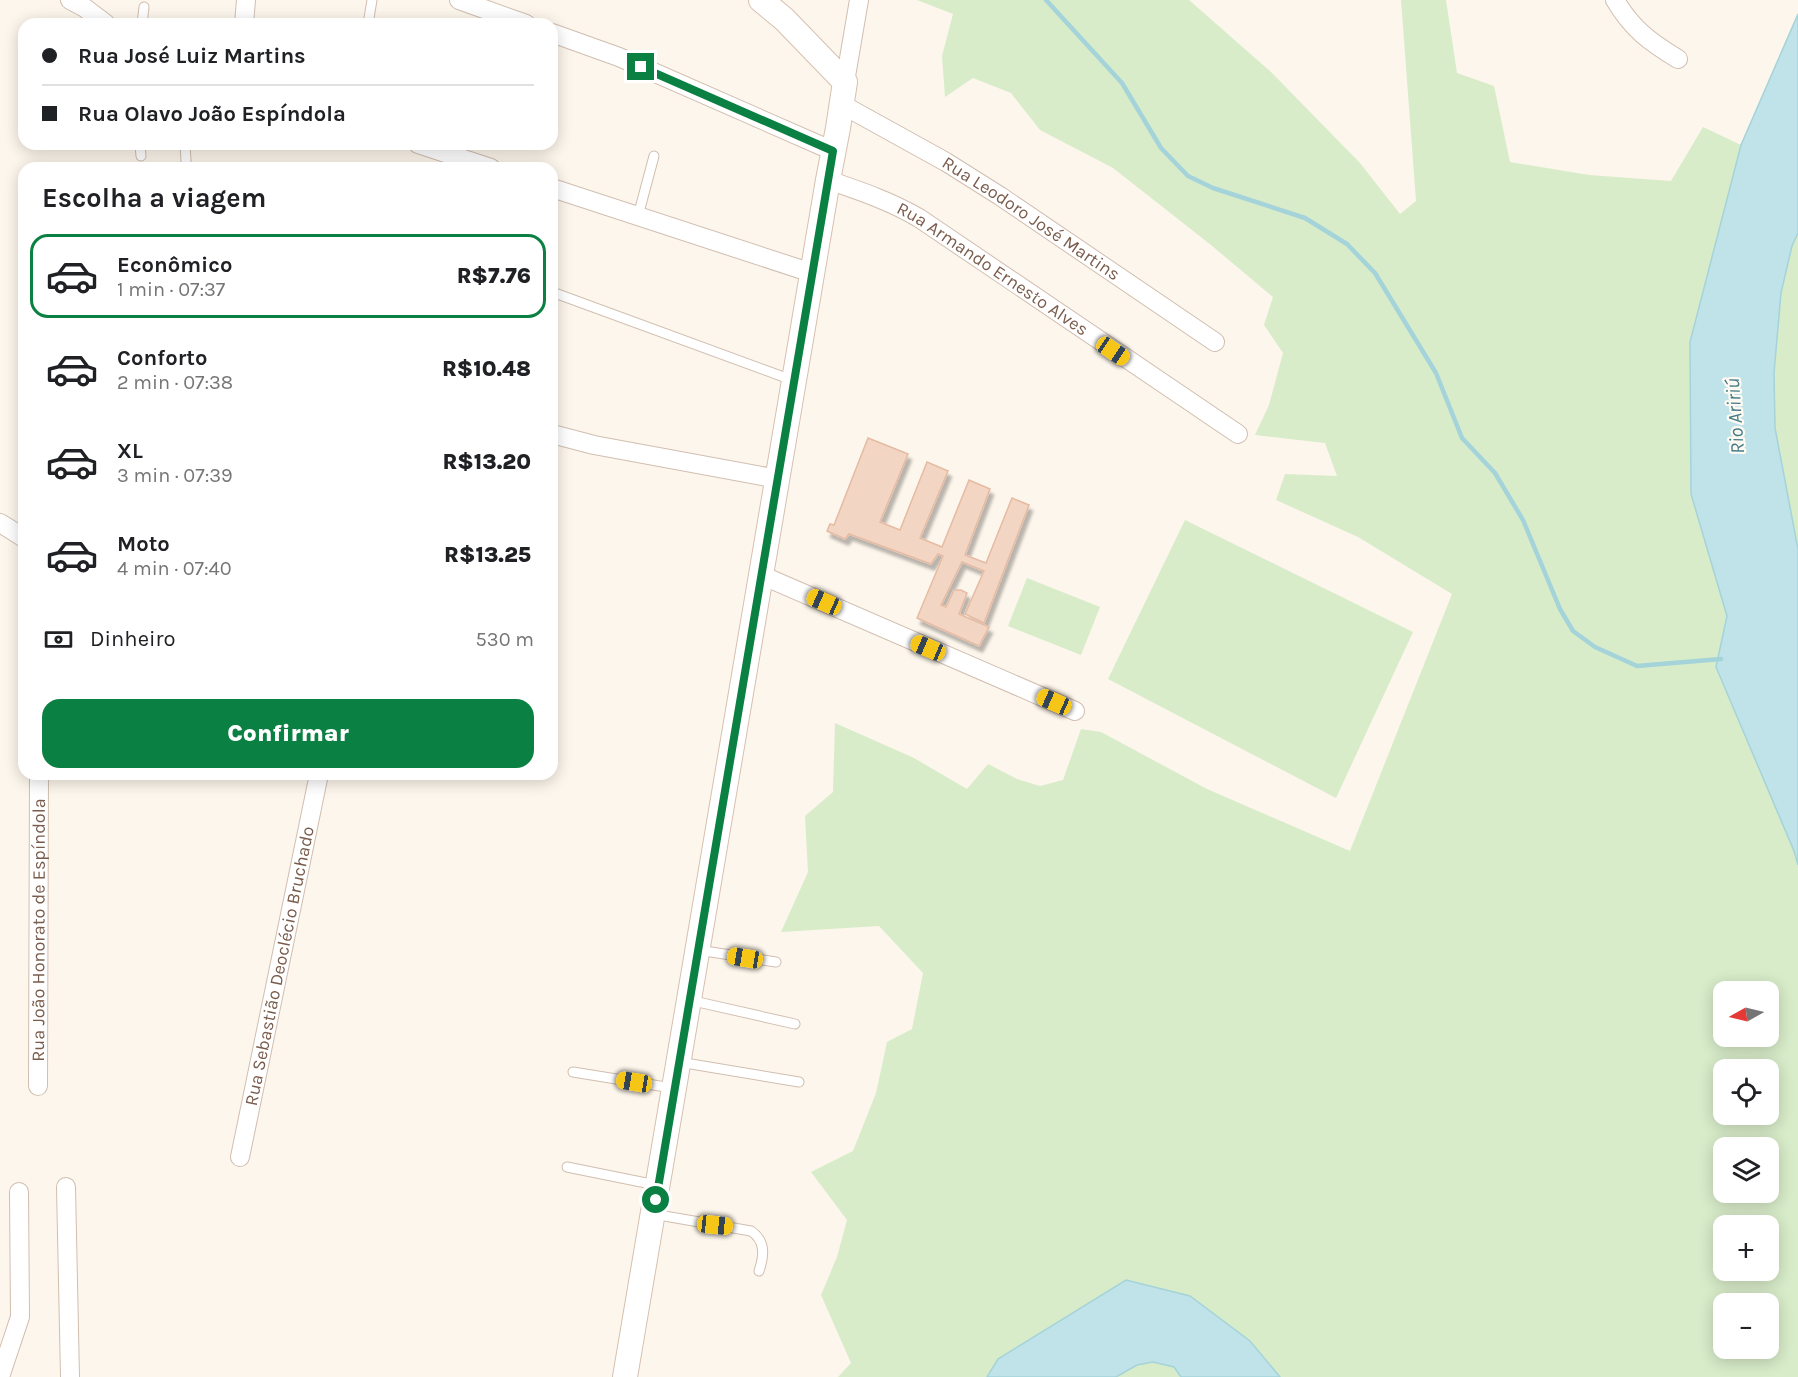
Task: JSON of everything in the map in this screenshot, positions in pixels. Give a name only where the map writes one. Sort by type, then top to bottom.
[{"type":"main road","points":[[629,1376],[674,1088],[843,93],[784,19],[761,0]]},
{"type":"street","points":[[70,0],[98,18]]},
{"type":"street","points":[[244,18],[246,0]]},
{"type":"street","points":[[459,0],[509,18]]},
{"type":"street","points":[[843,93],[859,0]]},
{"type":"street","points":[[1614,0],[1636,30],[1678,59]]},
{"type":"street","points":[[558,35],[619,57],[833,151]]},
{"type":"street","name":"Rua Leodoro José Martins","points":[[843,93],[1215,342]]},
{"type":"street","points":[[436,150],[473,162]]},
{"type":"street","name":"Rua Armando Ernesto Alves","points":[[828,180],[897,205],[919,218],[1238,434]]},
{"type":"street","points":[[558,190],[812,273]]},
{"type":"street","points":[[558,436],[594,445],[778,479]]},
{"type":"street","points":[[0,523],[18,534]]},
{"type":"street","points":[[761,575],[1075,711]]},
{"type":"street","name":"Rua João Honorato de Espíndola","points":[[38,1086],[39,780]]},
{"type":"street","name":"Rua Sebastião Deoclécio Bruchado","points":[[240,1157],[318,780]]},
{"type":"street","points":[[66,1187],[70,1377]]},
{"type":"street","points":[[0,1377],[20,1317],[20,1192]]},
{"type":"lane","points":[[369,18],[372,0]]},
{"type":"lane","points":[[143,18],[144,7]]},
{"type":"lane","points":[[141,150],[141,156]]},
{"type":"lane","points":[[185,150],[186,161]]},
{"type":"lane","points":[[638,216],[654,156]]},
{"type":"lane","points":[[558,294],[794,381]]},
{"type":"lane","points":[[698,950],[776,962]]},
{"type":"lane","points":[[689,1000],[795,1024]]},
{"type":"lane","points":[[679,1062],[799,1082]]},
{"type":"lane","points":[[573,1072],[674,1088]]},
{"type":"lane","points":[[567,1167],[658,1185]]},
{"type":"lane","points":[[653,1214],[751,1231],[758,1235],[763,1248],[764,1257],[759,1271]]},
{"type":"green space","points":[[917,0],[1189,0],[1271,72],[1360,163],[1400,214],[1416,201],[1401,0],[1446,0],[1457,73],[1494,86],[1510,162],[1589,175],[1671,181],[1703,127],[1741,145],[1690,342],[1691,494],[1727,616],[1716,667],[1798,865],[1798,1377],[1280,1377],[1250,1341],[998,1359],[987,1377],[838,1377],[851,1363],[821,1295],[837,1257],[847,1220],[811,1172],[853,1151],[876,1093],[887,1042],[912,1029],[923,973],[879,926],[781,932],[808,872],[805,816],[833,792],[835,723],[914,758],[967,789],[988,764],[1017,779],[1040,786],[1063,780],[1081,729],[1101,732],[1207,789],[1350,851],[1452,594],[1358,537],[1276,500],[1285,474],[1337,476],[1325,443],[1255,435],[1269,405],[1283,353],[1264,325],[1273,297],[1113,168],[1040,130],[1011,93],[973,78],[945,97],[942,56],[953,14]]},
{"type":"green space","points":[[1798,233],[1798,549],[1775,428],[1774,373],[1781,294],[1792,246]]},
{"type":"green space","points":[[1185,520],[1413,632],[1336,798],[1108,679]]},
{"type":"green space","points":[[1027,578],[1100,607],[1081,655],[1008,626]]},
{"type":"green space","points":[[1153,1362],[1174,1367],[1181,1377],[1116,1377],[1137,1365]]},
{"type":"water","name":"Rio Aririú","points":[[1798,14],[1798,233],[1792,246],[1781,293],[1774,373],[1775,428],[1798,549],[1798,865],[1716,667],[1727,616],[1691,494],[1690,342],[1741,145]]},
{"type":"water","points":[[1126,1280],[1190,1296],[1250,1341],[1280,1377],[1181,1377],[1174,1367],[1153,1362],[1137,1365],[1116,1377],[987,1377],[998,1359]]},
{"type":"building","points":[[868,438],[908,454],[880,522],[900,530],[927,462],[948,471],[920,538],[942,547],[969,480],[990,489],[965,555],[986,563],[1012,498],[1029,505],[984,623],[965,614],[984,571],[962,562],[941,605],[946,607],[954,590],[967,593],[959,614],[989,627],[979,646],[917,618],[943,556],[938,554],[931,564],[849,534],[845,539],[827,531],[830,524],[834,525]]},
{"type":"waterway","points":[[1046,0],[1122,83],[1161,148],[1188,176],[1213,188],[1305,218],[1347,244],[1375,273],[1436,373],[1462,438],[1495,473],[1523,520],[1560,609],[1573,631],[1595,647],[1637,666],[1721,659]]},
{"type":"route","points":[[641,67],[833,151],[656,1200]]}]
